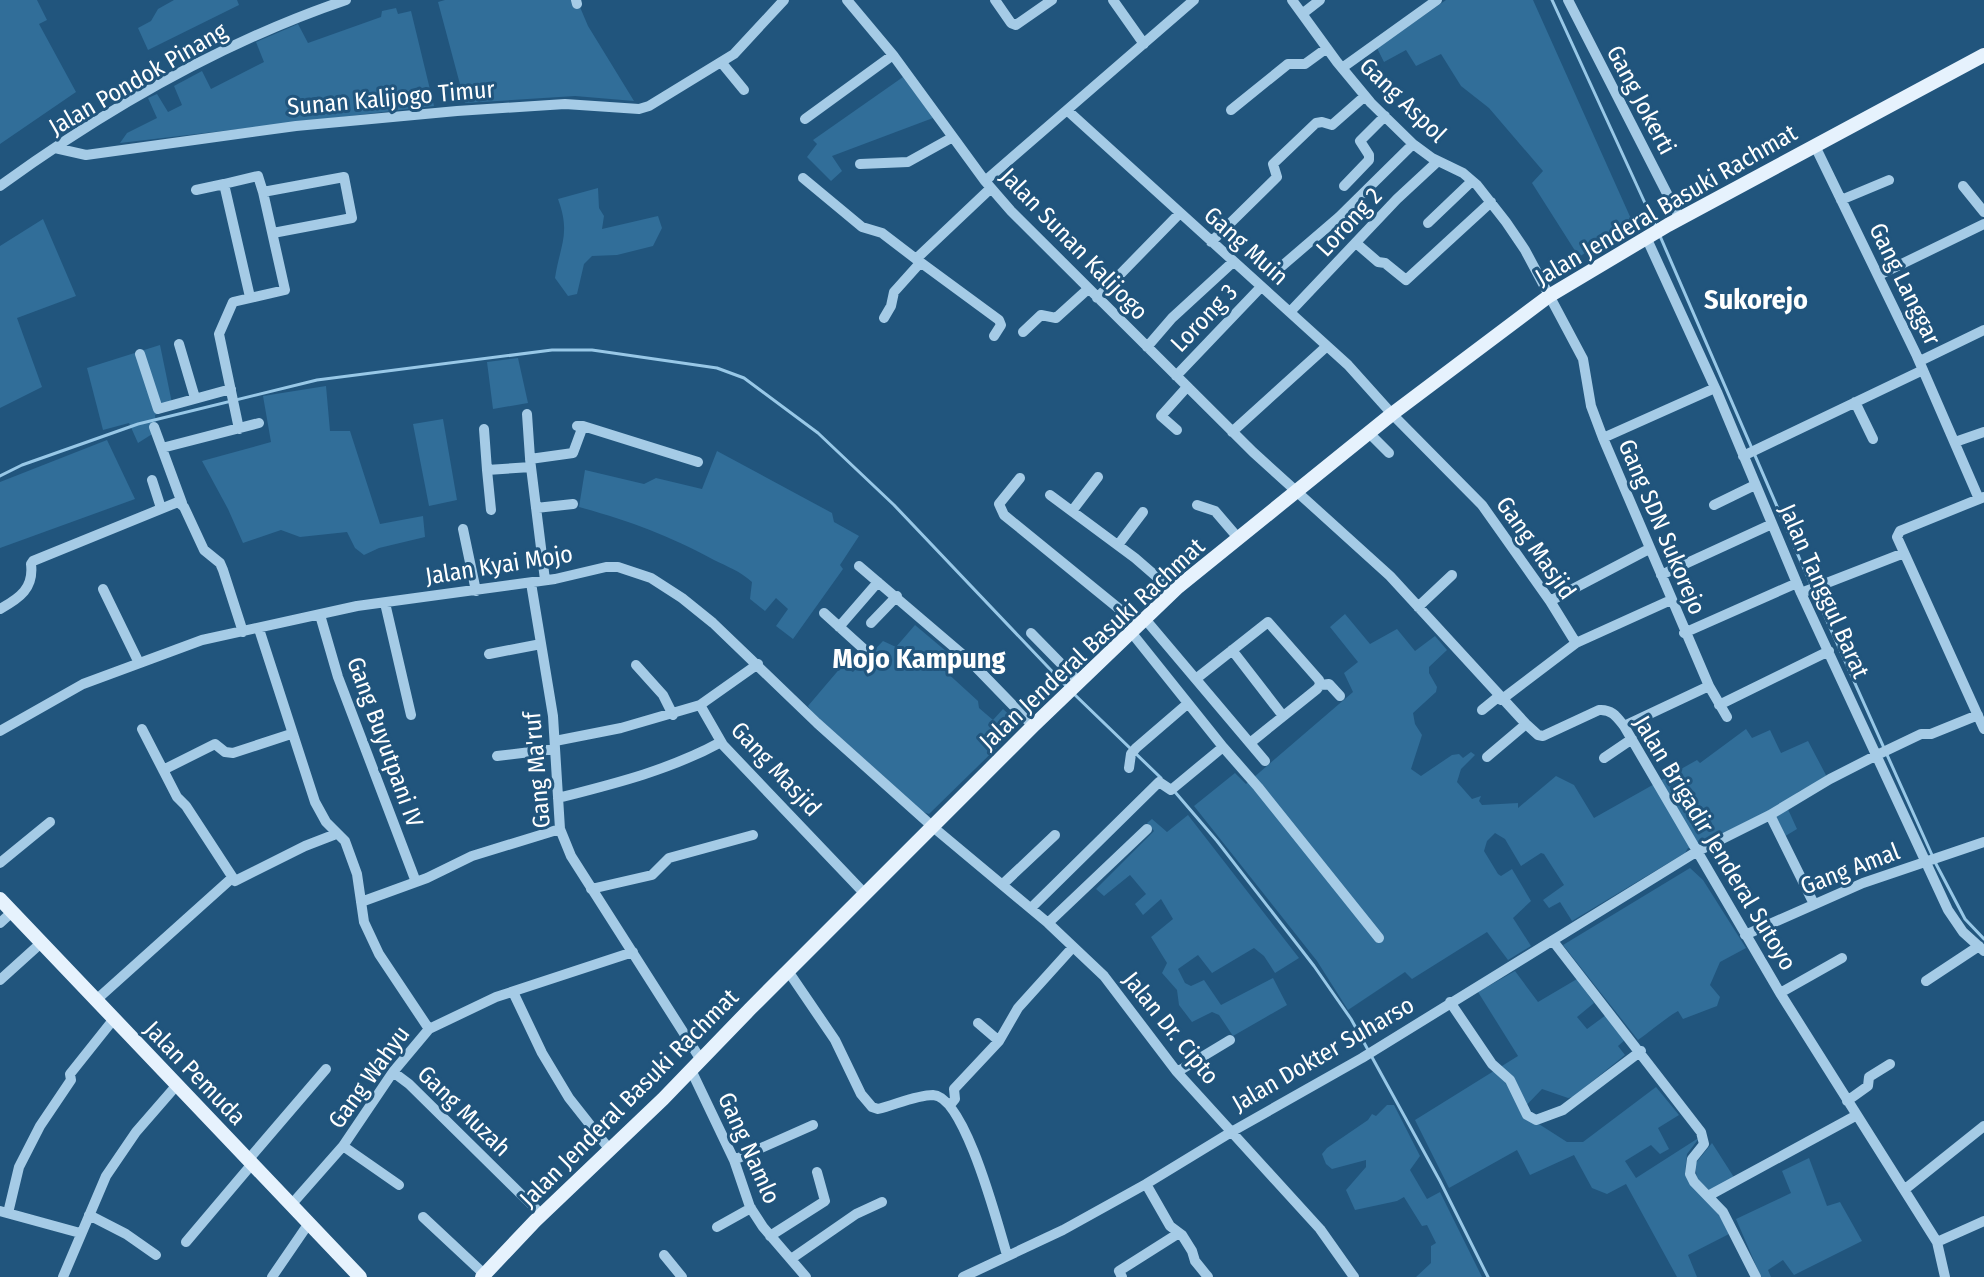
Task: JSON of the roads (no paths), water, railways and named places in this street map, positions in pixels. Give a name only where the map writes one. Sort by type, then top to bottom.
[{"type":"main road","name":"Jalan Jenderal Basuki Rachmat","points":[[483,1276],[1033,726],[1173,591],[1297,494],[1392,414],[1549,296],[1674,222],[1984,55]]},
{"type":"main road","name":"Jalan Pemuda","points":[[0,899],[360,1277]]},
{"type":"street","name":"Jalan Pondok Pinang","points":[[0,186],[103,116],[211,56],[346,0]]},
{"type":"street","name":"Sunan Kalijogo Timur","points":[[55,148],[86,155],[296,126],[457,111],[565,104],[639,109],[721,62],[747,42],[784,0]]},
{"type":"street","name":"Jalan Sunan Kalijogo","points":[[847,0],[893,55],[988,185],[1088,289],[1297,494]]},
{"type":"street","points":[[995,0],[1011,23],[1016,25],[1052,0]]},
{"type":"street","points":[[1113,0],[1144,44]]},
{"type":"street","points":[[884,318],[894,292],[918,261],[988,185],[1194,0]]},
{"type":"street","name":"Gang Aspol","points":[[1292,0],[1365,96],[1413,144],[1472,181],[1491,202],[1525,250],[1549,296]]},
{"type":"street","points":[[1302,14],[1320,0]]},
{"type":"street","points":[[1342,68],[1437,0]]},
{"type":"street","name":"Gang Jokerti","points":[[1568,0],[1674,222]]},
{"type":"street","points":[[1231,110],[1288,64],[1305,64],[1327,48]]},
{"type":"street","points":[[805,119],[893,55]]},
{"type":"street","points":[[721,62],[744,90]]},
{"type":"street","points":[[1211,242],[1277,177],[1273,164],[1316,123],[1332,125],[1365,96]]},
{"type":"street","name":"Gang Muin","points":[[1068,111],[1348,365],[1392,414]]},
{"type":"street","points":[[1344,186],[1369,160],[1360,141],[1385,116]]},
{"type":"street","points":[[860,164],[908,162],[953,137]]},
{"type":"street","points":[[1282,266],[1339,217],[1413,144]]},
{"type":"street","name":"Gang Langgar","points":[[1815,146],[1922,365],[1981,498]]},
{"type":"street","name":"Lorong 2","points":[[1290,312],[1438,161]]},
{"type":"street","points":[[196,190],[258,176],[285,290],[233,302],[219,334],[239,429]]},
{"type":"street","points":[[263,192],[344,177],[352,218],[273,233]]},
{"type":"street","points":[[803,178],[862,227],[882,233],[999,320],[1001,325],[994,336]]},
{"type":"street","points":[[1841,200],[1889,180]]},
{"type":"street","points":[[1428,223],[1472,181]]},
{"type":"street","points":[[224,184],[250,297]]},
{"type":"street","points":[[1963,186],[1984,212]]},
{"type":"street","points":[[1356,243],[1406,280],[1491,202]]},
{"type":"street","points":[[1097,298],[1180,213]]},
{"type":"street","points":[[1879,275],[1984,224]]},
{"type":"street","name":"Jalan Tanggul Barat","points":[[1647,237],[1715,388],[1749,454],[1755,485],[1772,524],[1877,755],[1930,860],[1955,922],[1981,948]]},
{"type":"street","points":[[1147,347],[1172,318],[1233,262]]},
{"type":"street","name":"Lorong 3","points":[[1176,376],[1261,287]]},
{"type":"street","points":[[1023,332],[1041,315],[1056,318],[1088,289]]},
{"type":"street","name":"Gang SDN Sukorejo","points":[[1549,296],[1583,359],[1591,406],[1684,633],[1727,717]]},
{"type":"street","points":[[1749,454],[1855,402],[1984,330]]},
{"type":"street","points":[[179,344],[195,398]]},
{"type":"street","points":[[1232,432],[1327,346]]},
{"type":"street","points":[[140,354],[158,409],[195,398],[232,396]]},
{"type":"street","points":[[1177,430],[1161,416],[1187,387]]},
{"type":"street","points":[[1603,438],[1715,388]]},
{"type":"street","points":[[1855,402],[1873,439]]},
{"type":"street","points":[[527,414],[545,580]]},
{"type":"street","name":"Gang Masjid","points":[[1392,414],[1482,505],[1576,643]]},
{"type":"street","points":[[162,448],[259,423]]},
{"type":"street","points":[[487,470],[573,453],[580,426],[698,462]]},
{"type":"street","points":[[154,427],[182,503],[204,550],[220,563],[243,632]]},
{"type":"street","points":[[484,429],[491,510]]},
{"type":"street","points":[[1955,442],[1984,432]]},
{"type":"street","points":[[1369,433],[1389,453]]},
{"type":"street","points":[[1072,511],[1098,477]]},
{"type":"street","points":[[1020,478],[999,504],[1004,515],[1138,625],[1197,678],[1265,761]]},
{"type":"street","points":[[152,480],[161,508]]},
{"type":"street","points":[[1714,505],[1755,485]]},
{"type":"street","points":[[1297,494],[1355,543],[1526,724],[1487,757]]},
{"type":"street","points":[[1050,495],[1118,545],[1173,591]]},
{"type":"street","points":[[1981,498],[1897,533],[1984,729]]},
{"type":"street","points":[[1,606],[25,593],[32,579],[33,561],[161,508],[182,503]]},
{"type":"street","points":[[536,508],[573,504]]},
{"type":"street","points":[[1197,505],[1215,511],[1239,539]]},
{"type":"street","points":[[1118,545],[1143,512]]},
{"type":"street","points":[[1661,575],[1772,524]]},
{"type":"street","points":[[463,529],[476,591]]},
{"type":"street","points":[[1550,601],[1649,549]]},
{"type":"street","points":[[1684,633],[1802,589],[1819,587],[1904,553]]},
{"type":"street","points":[[859,566],[968,659],[1033,726]]},
{"type":"street","name":"Jalan Kyai Mojo","points":[[1,727],[83,684],[202,640],[385,603],[531,583],[618,567],[651,578],[682,598],[758,664],[817,723],[933,827]]},
{"type":"street","points":[[1418,607],[1452,575]]},
{"type":"street","points":[[839,627],[878,582]]},
{"type":"street","name":"Gang Ma'ruf","points":[[531,583],[555,745],[560,829],[571,856],[633,952],[696,1065]]},
{"type":"street","points":[[103,589],[139,663]]},
{"type":"street","points":[[871,623],[897,596]]},
{"type":"street","points":[[1482,710],[1576,643],[1671,600]]},
{"type":"street","points":[[385,603],[411,715]]},
{"type":"street","points":[[824,613],[866,651]]},
{"type":"street","name":"Gang Buyutpani IV","points":[[320,615],[338,677],[416,882]]},
{"type":"street","points":[[1197,678],[1268,622],[1319,680],[1320,685]]},
{"type":"street","points":[[1138,625],[1186,705],[1258,787],[1379,938]]},
{"type":"street","points":[[259,629],[315,802],[326,822],[345,841],[357,874],[364,922],[379,954],[429,1029]]},
{"type":"street","points":[[1031,633],[1074,686]]},
{"type":"street","points":[[489,654],[541,644]]},
{"type":"street","points":[[1232,650],[1283,716]]},
{"type":"street","points":[[1719,705],[1829,651]]},
{"type":"street","points":[[497,756],[555,745],[673,715],[700,705],[758,664]]},
{"type":"street","points":[[636,665],[663,695],[673,715]]},
{"type":"street","points":[[1250,743],[1320,685],[1329,684],[1340,696]]},
{"type":"street","points":[[1624,726],[1709,686]]},
{"type":"street","name":"Gang Masjid","points":[[700,705],[721,742],[865,894]]},
{"type":"street","points":[[1129,768],[1134,751],[1186,705]]},
{"type":"street","name":"Jalan Brigadir Jenderal Sutoyo","points":[[1526,724],[1543,736],[1590,713],[1607,709],[1624,726],[1780,993],[1937,1242],[1945,1277]]},
{"type":"street","name":"Jalan Dokter Suharso","points":[[971,1275],[1063,1230],[1146,1184],[1362,1058],[1696,852],[1877,755],[1921,734],[1931,734],[1978,715]]},
{"type":"street","points":[[142,729],[177,797],[232,878],[238,880],[336,834]]},
{"type":"street","points":[[163,770],[215,744],[225,752],[233,753],[291,734]]},
{"type":"street","points":[[1604,758],[1632,739]]},
{"type":"street","points":[[558,798],[691,758],[721,742]]},
{"type":"street","points":[[1031,908],[1159,782],[1174,788],[1223,747]]},
{"type":"street","points":[[1770,815],[1814,904]]},
{"type":"street","points":[[0,863],[50,822]]},
{"type":"street","name":"Jalan Dr. Cipto","points":[[933,827],[1031,908],[1104,976],[1177,1072],[1320,1229],[1354,1277]]},
{"type":"street","points":[[361,902],[493,849],[560,829]]},
{"type":"street","points":[[1048,923],[1147,829]]},
{"type":"street","points":[[591,889],[652,875],[669,858],[753,835]]},
{"type":"street","points":[[1003,884],[1055,835]]},
{"type":"street","name":"Gang Amal","points":[[1745,935],[1814,904],[1984,842]]},
{"type":"street","points":[[95,1001],[232,878]]},
{"type":"street","points":[[0,923],[12,912]]},
{"type":"street","points":[[1553,941],[1641,1051],[1704,1138],[1704,1144],[1689,1166],[1694,1182],[1729,1221],[1756,1277]]},
{"type":"street","points":[[0,980],[41,943]]},
{"type":"street","points":[[951,1104],[955,1099],[954,1089],[999,1041],[1018,1008],[1073,947]]},
{"type":"street","points":[[1926,981],[1981,948]]},
{"type":"street","name":"Gang Wahyu","points":[[291,1205],[343,1146],[393,1072],[429,1029],[513,992],[633,952]]},
{"type":"street","points":[[1780,993],[1842,958]]},
{"type":"street","points":[[788,971],[835,1040],[861,1094],[872,1107],[878,1109],[932,1095],[951,1104],[961,1120],[980,1170],[1007,1255]]},
{"type":"street","points":[[513,992],[542,1053],[569,1098],[610,1150]]},
{"type":"street","points":[[1450,1002],[1492,1064],[1510,1080],[1527,1115],[1536,1120],[1563,1110],[1641,1051]]},
{"type":"street","points":[[80,1233],[4,1212],[19,1167],[40,1126],[71,1080],[70,1074],[113,1020]]},
{"type":"street","points":[[978,1023],[999,1041]]},
{"type":"street","points":[[1177,1072],[1230,1040]]},
{"type":"street","points":[[1847,1101],[1868,1086],[1869,1077],[1890,1064]]},
{"type":"street","name":"Gang Namlo","points":[[696,1065],[751,1208],[770,1236],[806,1277]]},
{"type":"street","points":[[186,1242],[326,1069]]},
{"type":"street","name":"Gang Muzah","points":[[393,1072],[409,1084],[542,1215]]},
{"type":"street","points":[[63,1277],[106,1176],[123,1150],[176,1086]]},
{"type":"street","points":[[1708,1196],[1857,1115]]},
{"type":"street","points":[[734,1160],[813,1125]]},
{"type":"street","points":[[1904,1190],[1984,1126]]},
{"type":"street","points":[[343,1146],[399,1185]]},
{"type":"street","points":[[770,1236],[825,1201],[817,1172]]},
{"type":"street","points":[[1146,1184],[1170,1226],[1179,1233],[1207,1277]]},
{"type":"street","points":[[791,1259],[856,1214],[882,1202]]},
{"type":"street","points":[[717,1227],[751,1208]]},
{"type":"street","points":[[89,1215],[126,1234],[156,1255]]},
{"type":"street","points":[[423,1217],[483,1276]]},
{"type":"street","points":[[1937,1242],[1984,1221]]},
{"type":"street","points":[[272,1277],[309,1223]]},
{"type":"street","points":[[1122,1277],[1119,1271],[1179,1233]]},
{"type":"street","points":[[664,1255],[682,1277]]},
{"type":"waterway","points":[[1552,0],[1655,225]]},
{"type":"waterway","points":[[1660,236],[1811,585]]},
{"type":"waterway","points":[[0,476],[22,465],[138,424],[317,380],[552,350],[592,350],[717,368],[744,378],[818,433],[894,505],[1066,686]]},
{"type":"waterway","points":[[1814,592],[1932,855]]},
{"type":"waterway","points":[[1074,694],[1161,778]]},
{"type":"waterway","points":[[1175,792],[1314,966],[1351,1019],[1440,1181],[1488,1277]]},
{"type":"waterway","points":[[1935,862],[1965,919],[1984,939]]},
{"type":"district","name":"Sukorejo","points":[[1756,299]]},
{"type":"district","name":"Mojo Kampung","points":[[919,658]]}]
